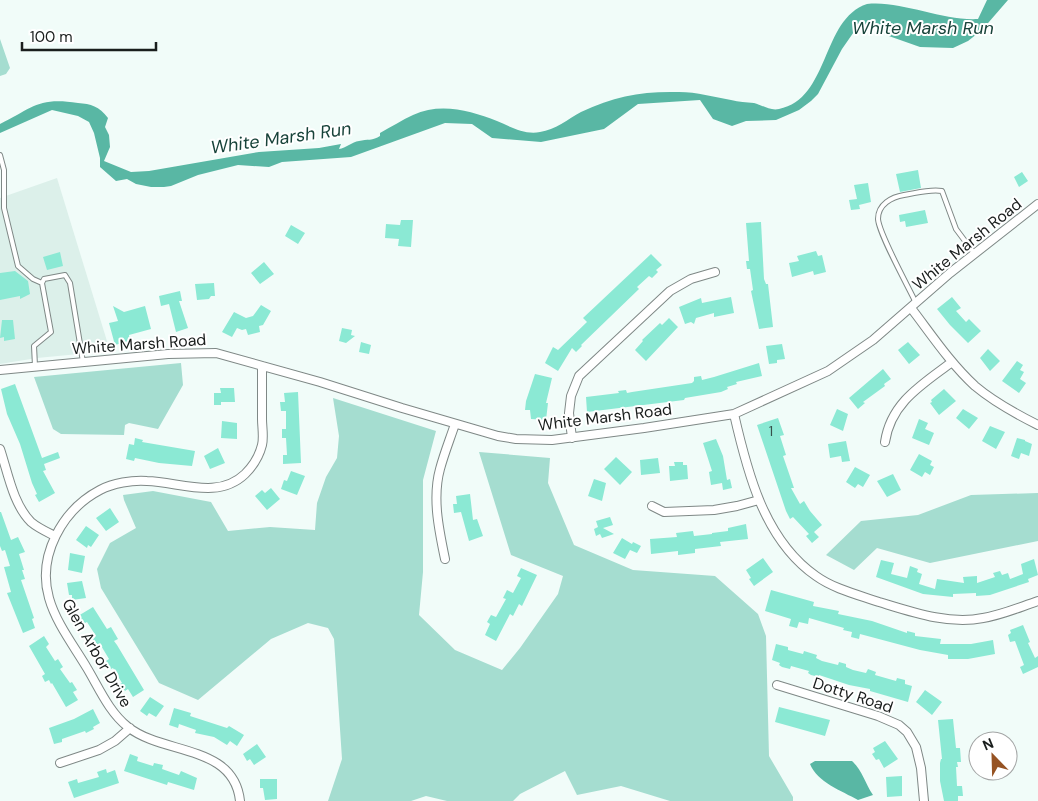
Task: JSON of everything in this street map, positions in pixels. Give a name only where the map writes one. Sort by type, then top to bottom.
[{"type":"street","name":"White Marsh Road","points":[[0,370],[195,352],[216,353],[320,382],[455,424],[516,439],[552,440],[572,438],[734,414],[828,371],[873,340],[974,253],[1038,204]]},
{"type":"street","points":[[572,438],[569,413],[571,396],[579,376],[670,291],[691,279],[715,272]]},
{"type":"street","points":[[913,305],[952,362],[983,392],[1005,408],[1038,425]]},
{"type":"street","points":[[885,442],[887,429],[905,398],[952,362]]},
{"type":"street","name":"Glen Arbor Drive","points":[[240,801],[239,792],[233,778],[222,766],[210,759],[143,736],[130,728],[112,709],[58,620],[49,598],[46,569],[55,536],[70,514],[101,490],[119,484],[148,481],[197,488],[212,488],[228,485],[239,479],[258,459],[263,444],[262,366]]},
{"type":"street","points":[[734,414],[740,442],[762,509],[790,552],[816,577],[843,590],[932,617],[963,620],[983,618],[1038,602]]},
{"type":"street","points":[[445,559],[439,529],[436,496],[439,470],[455,424]]},
{"type":"street","points":[[0,449],[22,511],[37,526],[55,536]]},
{"type":"street","points":[[652,506],[664,512],[714,510],[759,500]]},
{"type":"street","name":"Dotty Road","points":[[777,685],[878,716],[899,725],[907,732],[916,747],[924,801]]},
{"type":"street","points":[[60,763],[99,750],[130,728]]},
{"type":"lane","points":[[0,155],[4,170],[4,208],[18,266],[33,279],[42,283]]},
{"type":"lane","points":[[913,305],[878,218],[888,200],[894,197],[934,190],[942,191],[956,229],[974,253]]},
{"type":"lane","points":[[35,366],[34,346],[51,332],[42,283],[44,279],[65,275],[68,278],[83,362]]},
{"type":"shaded area","points":[[0,39],[10,68],[6,74],[0,76]]},
{"type":"shaded area","points":[[57,178],[110,351],[37,358],[0,364],[0,198]]},
{"type":"shaded area","points":[[181,363],[183,385],[158,429],[129,423],[125,425],[124,435],[61,434],[53,429],[34,377]]},
{"type":"shaded area","points":[[333,398],[436,431],[423,480],[423,572],[419,615],[455,650],[502,670],[558,594],[563,576],[511,555],[479,452],[550,458],[548,483],[574,545],[633,570],[715,576],[758,614],[766,636],[769,756],[793,797],[793,801],[670,801],[621,786],[577,795],[565,771],[520,794],[513,801],[447,801],[426,796],[411,801],[328,801],[342,759],[334,639],[328,628],[308,623],[271,639],[198,700],[159,683],[101,588],[97,569],[110,543],[136,528],[123,495],[153,491],[211,502],[228,531],[270,527],[315,530],[317,503],[326,477],[337,458],[339,436]]},
{"type":"shaded area","points":[[1038,493],[1038,541],[930,563],[877,548],[854,570],[826,555],[861,521],[918,515],[971,495]]},
{"type":"water","name":"White Marsh Run","points":[[987,0],[1008,0],[982,30],[968,41],[953,48],[920,47],[886,35],[874,25],[858,26],[842,49],[818,94],[811,101],[799,110],[776,120],[746,121],[732,126],[713,119],[700,100],[638,104],[604,129],[541,142],[492,138],[472,124],[445,123],[351,157],[282,162],[269,167],[238,165],[198,175],[164,187],[136,184],[127,179],[116,181],[100,167],[100,158],[94,133],[89,122],[78,116],[52,110],[0,133],[0,124],[36,105],[64,102],[91,105],[98,108],[108,118],[105,127],[109,135],[110,147],[104,161],[131,172],[149,171],[259,152],[319,148],[341,144],[339,149],[356,142],[377,138],[380,136],[380,133],[409,117],[434,109],[466,111],[487,117],[518,130],[534,133],[551,129],[581,112],[605,102],[653,92],[692,93],[779,109],[796,102],[808,90],[841,25],[852,12],[867,4],[893,5],[950,17],[978,19]]},
{"type":"water","points":[[815,761],[852,761],[873,795],[858,800],[824,781],[810,764]]},
{"type":"building","points":[[918,170],[921,188],[900,192],[896,174]]},
{"type":"building","points":[[1022,172],[1028,181],[1019,187],[1014,177]]},
{"type":"building","points":[[868,183],[871,202],[859,205],[860,209],[851,210],[849,200],[857,199],[854,185]]},
{"type":"building","points":[[925,210],[928,223],[906,227],[905,221],[900,222],[899,215]]},
{"type":"building","points":[[401,220],[413,220],[411,247],[398,246],[399,239],[385,238],[386,224],[400,225]]},
{"type":"building","points":[[761,222],[764,279],[766,284],[768,284],[773,327],[759,329],[751,291],[753,290],[750,269],[747,269],[746,261],[749,261],[746,223]]},
{"type":"building","points":[[291,225],[305,233],[298,244],[285,236]]},
{"type":"building","points":[[816,251],[818,256],[822,255],[826,272],[814,275],[813,271],[792,277],[789,263],[799,261],[797,256]]},
{"type":"building","points":[[60,252],[63,266],[47,270],[43,257]]},
{"type":"building","points":[[651,254],[662,265],[656,270],[658,272],[652,278],[649,276],[637,287],[639,289],[576,352],[572,348],[558,371],[545,363],[553,347],[558,350],[587,322],[583,318]]},
{"type":"building","points":[[264,262],[274,274],[260,284],[251,273]]},
{"type":"building","points":[[15,271],[28,281],[30,294],[20,299],[20,296],[0,300],[0,273]]},
{"type":"building","points":[[214,283],[215,296],[211,296],[209,299],[197,300],[195,284]]},
{"type":"building","points":[[180,291],[182,301],[179,301],[188,328],[176,332],[169,304],[161,306],[159,296]]},
{"type":"building","points":[[731,297],[734,313],[714,317],[714,313],[696,318],[694,324],[691,322],[685,324],[679,307],[701,298],[702,303]]},
{"type":"building","points":[[952,297],[961,308],[956,311],[966,322],[969,319],[981,331],[968,343],[937,309]]},
{"type":"building","points":[[261,305],[271,311],[263,325],[259,326],[260,332],[248,335],[246,329],[237,328],[232,337],[222,332],[234,312],[246,318],[253,316]]},
{"type":"building","points":[[113,306],[124,312],[145,306],[151,329],[129,335],[130,341],[115,345],[109,323],[118,321]]},
{"type":"building","points":[[669,318],[678,327],[646,361],[635,350],[642,340],[660,323],[662,325]]},
{"type":"building","points":[[2,320],[13,320],[15,339],[4,341],[4,337],[0,338]]},
{"type":"building","points":[[342,328],[352,330],[351,335],[355,336],[346,343],[339,341]]},
{"type":"building","points":[[361,342],[371,345],[369,354],[359,352]]},
{"type":"building","points":[[908,342],[920,355],[909,364],[898,350]]},
{"type":"building","points":[[782,344],[785,359],[769,364],[766,346]]},
{"type":"building","points":[[988,349],[1000,361],[990,371],[980,358]]},
{"type":"building","points":[[1017,361],[1023,365],[1020,370],[1024,372],[1020,379],[1026,383],[1019,393],[1002,381]]},
{"type":"building","points":[[759,363],[762,376],[736,382],[737,384],[727,387],[728,389],[721,392],[685,398],[684,400],[587,412],[586,397],[619,393],[618,391],[626,390],[627,393],[692,383],[694,377],[701,376],[702,380]]},
{"type":"building","points":[[883,369],[891,379],[884,384],[885,386],[863,402],[865,403],[858,409],[849,398]]},
{"type":"building","points":[[535,374],[552,378],[546,403],[548,403],[546,420],[531,419],[530,410],[525,410]]},
{"type":"building","points":[[15,384],[42,458],[58,452],[60,458],[44,464],[46,470],[43,471],[55,493],[39,502],[35,495],[37,494],[20,444],[7,414],[1,389]]},
{"type":"building","points":[[220,388],[234,388],[235,402],[221,402],[221,405],[214,405],[214,393],[221,393]]},
{"type":"building","points":[[944,389],[956,401],[939,415],[930,403]]},
{"type":"building","points":[[298,392],[301,463],[283,464],[283,455],[287,455],[286,438],[282,438],[282,429],[286,429],[286,411],[281,411],[280,402],[285,402],[284,393]]},
{"type":"building","points":[[837,409],[848,414],[843,431],[830,425]]},
{"type":"building","points":[[963,409],[978,418],[969,429],[956,418]]},
{"type":"building","points":[[778,418],[784,435],[780,436],[786,455],[783,456],[794,488],[791,488],[800,504],[804,501],[822,525],[814,532],[819,537],[812,543],[806,536],[809,534],[793,517],[790,519],[786,511],[757,425]]},
{"type":"building","points":[[919,419],[928,423],[925,429],[934,433],[929,445],[912,438]]},
{"type":"building","points":[[222,421],[237,423],[237,439],[221,438]]},
{"type":"building","points":[[990,426],[1005,432],[996,449],[982,441]]},
{"type":"building","points":[[135,438],[143,440],[142,442],[195,451],[192,466],[159,463],[135,458],[134,461],[126,459],[129,444],[134,445]]},
{"type":"building","points":[[1017,438],[1032,444],[1029,456],[1021,453],[1019,459],[1011,456]]},
{"type":"building","points":[[716,439],[723,456],[727,480],[730,479],[732,488],[723,490],[722,483],[711,485],[709,472],[712,471],[703,443]]},
{"type":"building","points":[[846,441],[850,461],[842,462],[841,456],[830,458],[828,444]]},
{"type":"building","points":[[218,448],[225,463],[210,469],[204,456]]},
{"type":"building","points":[[919,454],[932,461],[930,465],[934,467],[930,475],[925,472],[922,477],[910,470]]},
{"type":"building","points":[[616,457],[632,472],[620,485],[604,469]]},
{"type":"building","points":[[658,458],[660,473],[641,475],[640,460]]},
{"type":"building","points":[[674,462],[683,462],[683,465],[687,465],[688,479],[670,481],[669,466],[675,466]]},
{"type":"building","points":[[855,467],[870,475],[863,487],[858,484],[855,488],[846,482]]},
{"type":"building","points":[[291,471],[305,476],[297,495],[281,489],[284,480],[287,481]]},
{"type":"building","points":[[893,474],[901,490],[887,497],[877,481]]},
{"type":"building","points":[[594,479],[606,483],[602,501],[588,496]]},
{"type":"building","points":[[271,488],[280,499],[267,510],[255,496],[262,490],[265,493]]},
{"type":"building","points":[[470,494],[473,520],[477,519],[483,536],[469,541],[461,512],[454,513],[453,504],[457,504],[456,496]]},
{"type":"building","points":[[110,508],[119,522],[106,531],[96,518]]},
{"type":"building","points":[[0,512],[11,540],[18,537],[25,552],[19,554],[25,579],[21,580],[34,618],[32,619],[35,628],[23,633],[7,593],[11,592],[4,567],[10,566],[5,550],[2,551],[0,546]]},
{"type":"building","points":[[610,517],[613,525],[603,528],[614,534],[602,538],[600,534],[596,536],[594,529],[598,527],[596,521]]},
{"type":"building","points":[[746,524],[748,539],[720,542],[721,546],[695,549],[695,553],[678,555],[678,551],[651,554],[650,539],[677,537],[676,533],[693,531],[694,536],[712,534],[728,531],[728,528]]},
{"type":"building","points":[[86,526],[99,535],[91,547],[88,545],[87,548],[76,540]]},
{"type":"building","points":[[622,538],[632,544],[633,542],[641,546],[637,553],[630,550],[625,559],[613,553]]},
{"type":"building","points":[[70,553],[85,556],[82,573],[68,570]]},
{"type":"building","points":[[763,558],[773,572],[754,586],[746,570]]},
{"type":"building","points":[[1034,559],[1038,575],[1028,579],[1029,582],[990,595],[976,596],[976,593],[953,594],[953,597],[923,594],[876,577],[881,560],[894,563],[891,574],[907,578],[910,566],[918,569],[917,572],[922,574],[919,584],[935,589],[937,579],[964,583],[963,577],[977,576],[977,583],[995,577],[993,573],[1000,571],[1002,575],[1008,573],[1010,579],[1023,574],[1021,564]]},
{"type":"building","points":[[521,568],[537,575],[522,606],[519,604],[513,616],[510,614],[496,641],[485,635],[490,624],[487,622],[491,615],[496,617],[506,599],[503,598],[507,590],[513,593],[521,578],[517,576]]},
{"type":"building","points":[[82,581],[86,598],[72,600],[67,583]]},
{"type":"building","points":[[771,590],[814,602],[813,606],[839,611],[838,614],[872,621],[907,633],[907,631],[915,633],[915,636],[941,639],[940,644],[971,644],[993,640],[995,654],[968,659],[948,659],[948,655],[920,650],[860,634],[859,639],[851,637],[852,632],[843,630],[844,628],[809,618],[808,624],[799,622],[797,628],[789,626],[791,619],[765,611]]},
{"type":"building","points":[[93,607],[107,629],[111,627],[118,639],[114,641],[144,690],[133,697],[128,689],[125,691],[120,684],[122,683],[113,668],[111,669],[106,661],[109,659],[100,644],[97,646],[92,639],[96,636],[87,622],[83,624],[78,616]]},
{"type":"building","points":[[1023,625],[1035,658],[1038,656],[1038,667],[1023,674],[1020,667],[1024,665],[1015,641],[1010,642],[1008,635],[1011,633],[1010,630]]},
{"type":"building","points":[[44,636],[49,644],[46,647],[55,661],[58,659],[63,667],[60,669],[77,690],[73,692],[78,700],[66,707],[52,683],[49,680],[45,682],[42,676],[45,674],[29,646]]},
{"type":"building","points":[[776,644],[788,647],[788,650],[803,654],[804,651],[817,655],[816,658],[822,661],[838,665],[839,662],[846,664],[846,667],[853,670],[866,673],[868,669],[876,672],[875,675],[896,681],[897,678],[905,680],[905,684],[912,686],[908,702],[870,691],[870,689],[849,685],[819,675],[819,677],[811,675],[808,673],[809,671],[791,666],[790,669],[782,667],[779,665],[780,663],[772,660]]},
{"type":"building","points":[[925,690],[942,702],[932,715],[916,702]]},
{"type":"building","points":[[150,697],[164,706],[156,717],[149,713],[147,716],[140,711]]},
{"type":"building","points":[[779,707],[830,720],[825,736],[775,722]]},
{"type":"building","points":[[174,708],[191,713],[190,716],[227,728],[229,726],[244,735],[237,746],[230,741],[227,745],[214,737],[195,733],[196,730],[179,724],[178,728],[169,725]]},
{"type":"building","points":[[93,709],[100,723],[93,727],[94,729],[62,739],[62,742],[54,744],[49,728],[74,719]]},
{"type":"building","points":[[953,719],[956,748],[960,748],[961,762],[957,762],[958,767],[956,767],[957,786],[962,786],[963,796],[958,796],[958,801],[944,801],[940,781],[940,763],[942,759],[938,720]]},
{"type":"building","points":[[885,741],[898,759],[884,768],[879,759],[876,760],[872,754],[875,752],[873,748]]},
{"type":"building","points":[[257,744],[266,757],[254,765],[250,759],[247,761],[243,754]]},
{"type":"building","points":[[130,754],[138,757],[137,761],[153,766],[154,763],[163,765],[162,769],[179,775],[181,771],[197,778],[194,790],[168,782],[167,785],[124,771]]},
{"type":"building","points":[[106,769],[107,773],[115,770],[119,783],[74,798],[68,782],[77,779],[78,783],[99,777],[97,772]]},
{"type":"building","points":[[902,776],[902,796],[887,797],[886,777]]},
{"type":"building","points":[[260,779],[277,779],[277,799],[265,800],[263,788],[260,788]]}]
